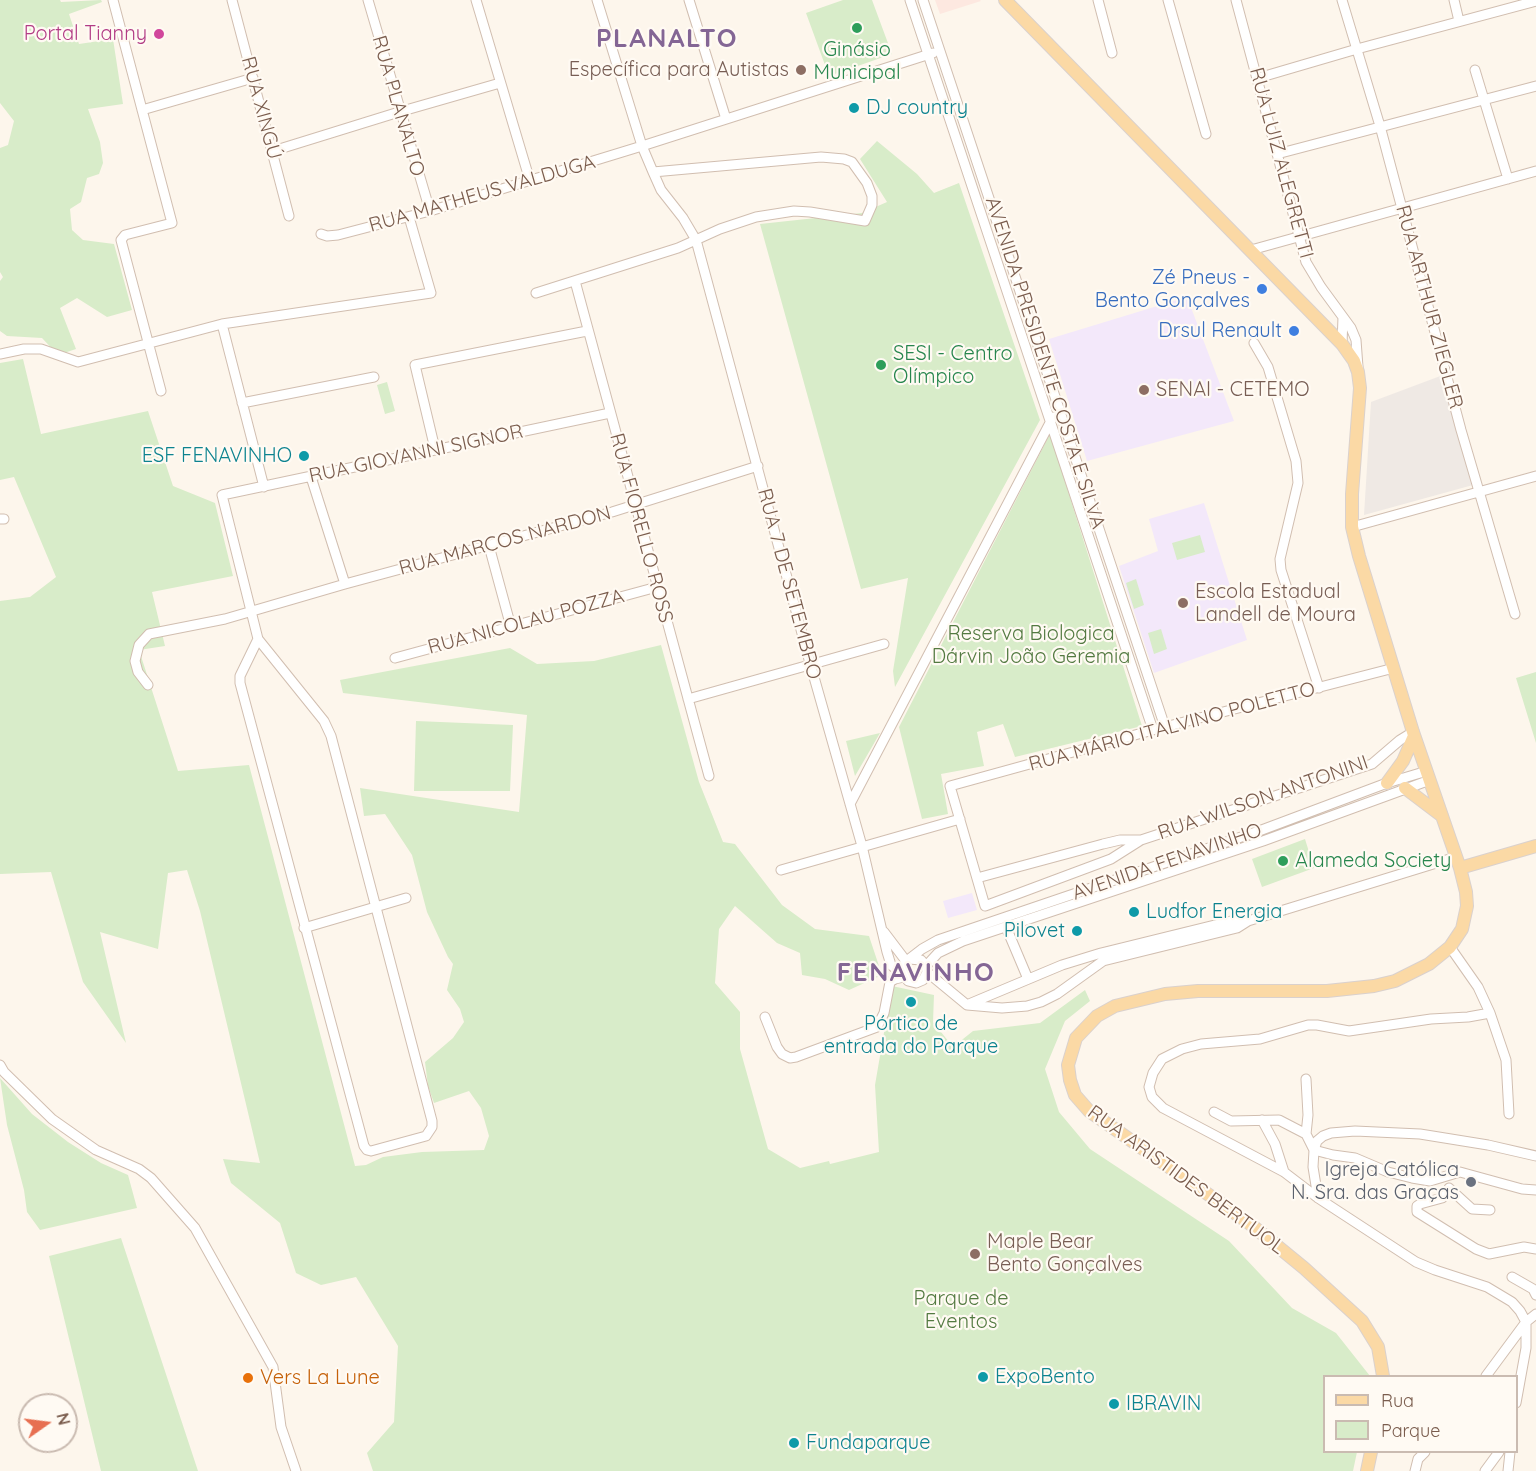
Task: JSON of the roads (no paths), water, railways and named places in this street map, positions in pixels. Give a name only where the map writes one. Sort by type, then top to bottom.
[{"type":"main road","points":[[1005,0],[1342,344],[1358,372]]},
{"type":"main road","name":"RUA ARISTIDES BERTUOL","points":[[1358,372],[1360,388],[1352,494],[1352,527],[1414,734],[1466,892],[1465,919],[1462,929],[1450,947],[1429,964],[1395,981],[1374,986],[1327,991],[1198,991],[1165,994],[1115,1006],[1097,1016],[1076,1038],[1068,1065],[1075,1095],[1089,1111],[1250,1223],[1362,1321],[1378,1347],[1383,1375]]},
{"type":"main road","points":[[1387,783],[1403,761],[1414,734]]},
{"type":"main road","points":[[1405,788],[1442,816]]},
{"type":"main road","points":[[1458,863],[1536,846]]},
{"type":"main road","points":[[1367,1471],[1371,1453]]},
{"type":"street","points":[[112,0],[172,223],[125,235],[121,240],[161,391]]},
{"type":"street","name":"RUA XINGÚ","points":[[232,0],[289,216]]},
{"type":"street","name":"RUA PLANALTO","points":[[368,0],[399,112],[430,211]]},
{"type":"street","name":"RUA 7 DE SETEMBRO","points":[[597,0],[652,172],[661,190],[696,240],[810,663],[862,846],[891,965],[903,976]]},
{"type":"street","points":[[689,0],[726,119]]},
{"type":"street","name":"AVENIDA PRESIDENTE COSTA E SILVA","points":[[910,0],[1153,730]]},
{"type":"street","name":"AVENIDA PRESIDENTE COSTA E SILVA","points":[[923,0],[1165,727]]},
{"type":"street","points":[[1098,0],[1112,53]]},
{"type":"street","points":[[1168,0],[1206,134]]},
{"type":"street","name":"RUA LUIZ ALEGRETTI","points":[[1236,0],[1306,262],[1351,328],[1356,340],[1358,372]]},
{"type":"street","name":"RUA ARTHUR ZIEGLER","points":[[1341,0],[1380,126],[1515,614]]},
{"type":"street","points":[[1454,0],[1459,21]]},
{"type":"street","points":[[478,1],[530,181]]},
{"type":"street","points":[[1258,78],[1536,1]]},
{"type":"street","name":"RUA MATHEUS VALDUGA","points":[[321,234],[338,236],[410,217],[642,146],[940,50]]},
{"type":"street","points":[[1475,70],[1508,179]]},
{"type":"street","points":[[142,110],[253,78]]},
{"type":"street","points":[[273,151],[501,83]]},
{"type":"street","points":[[1277,154],[1536,86]]},
{"type":"street","points":[[536,293],[696,240],[756,217],[794,211],[844,216],[865,221],[872,205],[872,196],[860,172],[852,162],[844,159],[821,157],[652,172]]},
{"type":"street","points":[[1251,250],[1536,171]]},
{"type":"street","points":[[974,192],[986,187]]},
{"type":"street","points":[[0,354],[24,349],[41,349],[78,362],[222,324],[431,293],[410,217]]},
{"type":"street","name":"RUA FIORELLO ROSS","points":[[575,281],[709,776]]},
{"type":"street","points":[[1342,344],[1343,317]]},
{"type":"street","points":[[222,324],[264,487]]},
{"type":"street","points":[[435,449],[415,365],[587,331]]},
{"type":"street","points":[[1254,343],[1268,367],[1298,473],[1280,559],[1281,570],[1319,688]]},
{"type":"street","points":[[242,403],[374,377]]},
{"type":"street","points":[[850,804],[1051,419],[1060,408]]},
{"type":"street","name":"RUA GIOVANNI SIGNOR","points":[[251,610],[222,495],[610,413]]},
{"type":"street","name":"RUA MARCOS NARDON","points":[[148,685],[138,672],[135,661],[139,645],[149,634],[210,623],[636,504],[758,466]]},
{"type":"street","points":[[1352,527],[1536,476]]},
{"type":"street","points":[[311,477],[345,584]]},
{"type":"street","points":[[1093,547],[1104,543]]},
{"type":"street","points":[[489,546],[511,627]]},
{"type":"street","points":[[1107,589],[1119,585]]},
{"type":"street","name":"RUA NICOLAU POZZA","points":[[395,658],[657,587]]},
{"type":"street","points":[[251,610],[258,639],[324,721],[331,736],[432,1121],[429,1133],[371,1151],[364,1146],[240,683],[240,676],[258,639]]},
{"type":"street","points":[[688,699],[884,644]]},
{"type":"street","name":"RUA MÁRIO ITALVINO POLETTO","points":[[960,819],[950,786],[1153,730],[1394,668]]},
{"type":"street","name":"RUA WILSON ANTONINI","points":[[1141,840],[1120,840],[976,878],[985,906],[1111,859],[1141,840],[1372,764],[1400,740],[1414,734]]},
{"type":"street","name":"AVENIDA FENAVINHO","points":[[1372,794],[1387,783],[1429,776]]},
{"type":"street","name":"AVENIDA FENAVINHO","points":[[926,969],[938,953],[984,929],[1093,887],[1151,873],[1206,855],[1372,794],[1405,788],[1429,776]]},
{"type":"street","points":[[781,870],[960,819],[976,878]]},
{"type":"street","points":[[926,969],[923,980],[916,983],[908,981],[903,976],[902,968],[908,960],[921,960],[926,969],[967,1005],[1002,1008],[1026,1006],[1057,994],[1104,961],[1237,928],[1248,921],[1458,863]]},
{"type":"street","name":"AVENIDA FENAVINHO","points":[[908,960],[938,940],[984,929],[1006,927],[1096,897],[1151,873]]},
{"type":"street","points":[[1093,887],[1096,897]]},
{"type":"street","points":[[304,928],[406,898]]},
{"type":"street","points":[[967,1005],[1062,965],[1101,953],[1235,920],[1248,921]]},
{"type":"street","points":[[1006,927],[1028,979]]},
{"type":"street","name":"RUA 7 DE SETEMBRO","points":[[881,928],[908,960]]},
{"type":"street","points":[[1450,947],[1478,987],[1490,1013],[1506,1060],[1509,1114]]},
{"type":"street","points":[[765,1017],[782,1054],[790,1058],[796,1057],[877,1027],[884,1013],[890,982],[903,976]]},
{"type":"street","points":[[1490,1013],[1348,1031],[1317,1024],[1308,1025],[1260,1039],[1182,1048],[1162,1059],[1153,1073],[1149,1087],[1152,1097],[1163,1108],[1284,1172],[1416,1262],[1487,1287],[1512,1302],[1526,1322],[1526,1348],[1518,1392]]},
{"type":"street","points":[[0,1065],[4,1072],[52,1119],[96,1150],[139,1169],[151,1178],[195,1228],[273,1367],[281,1427],[296,1471]]},
{"type":"street","points":[[1306,1079],[1308,1115],[1306,1134],[1314,1150],[1355,1158],[1388,1172],[1412,1178],[1430,1181],[1460,1172],[1522,1189],[1536,1190]]},
{"type":"street","points":[[1214,1113],[1231,1121],[1278,1120],[1306,1134]]},
{"type":"street","points":[[1262,1120],[1275,1144],[1284,1172]]},
{"type":"street","points":[[1318,1197],[1314,1150],[1317,1141],[1331,1133],[1355,1131],[1435,1136],[1536,1156]]},
{"type":"street","points":[[1443,1178],[1450,1191],[1472,1209],[1490,1210]]},
{"type":"street","points":[[1450,1191],[1442,1198],[1420,1204],[1418,1212],[1476,1249],[1489,1254],[1524,1247],[1536,1249]]},
{"type":"street","points":[[1512,1277],[1533,1289],[1536,1295]]},
{"type":"street","points":[[1487,1375],[1526,1322],[1536,1314]]},
{"type":"street","points":[[1415,1471],[1418,1460],[1424,1453]]},
{"type":"street","points":[[1485,1471],[1498,1453]]},
{"type":"street","points":[[1508,1471],[1510,1453]]},
{"type":"place","name":"Ginásio Municipal","points":[[857,28]]},
{"type":"place","name":"Portal Tianny","points":[[159,34]]},
{"type":"place","name":"Específica para Autistas","points":[[801,70]]},
{"type":"place","name":"DJ country","points":[[854,108]]},
{"type":"place","name":"Zé Pneus - Bento Gonçalves","points":[[1262,289]]},
{"type":"place","name":"Drsul Renault","points":[[1294,331]]},
{"type":"place","name":"SESI - Centro Olímpico","points":[[881,365]]},
{"type":"place","name":"SENAI - CETEMO","points":[[1144,390]]},
{"type":"place","name":"ESF FENAVINHO","points":[[304,456]]},
{"type":"place","name":"Escola Estadual Landell de Moura","points":[[1183,603]]},
{"type":"place","name":"Alameda Society","points":[[1283,861]]},
{"type":"place","name":"Ludfor Energia","points":[[1134,912]]},
{"type":"place","name":"Pilovet","points":[[1077,931]]},
{"type":"place","name":"Pórtico de entrada do Parque","points":[[911,1002]]},
{"type":"place","name":"Igreja Católica N. Sra. das Graças","points":[[1471,1182]]},
{"type":"place","name":"Maple Bear Bento Gonçalves","points":[[975,1254]]},
{"type":"place","name":"ExpoBento","points":[[983,1377]]},
{"type":"place","name":"Vers La Lune","points":[[248,1378]]},
{"type":"place","name":"IBRAVIN","points":[[1114,1404]]},
{"type":"place","name":"Fundaparque","points":[[794,1443]]},
{"type":"district","name":"PLANALTO","points":[[667,39]]},
{"type":"district","name":"FENAVINHO","points":[[916,973]]},
{"type":"park label","name":"Reserva Biologica Dárvin João Geremia","points":[[1031,646]]},
{"type":"park label","name":"Parque de Eventos","points":[[961,1310]]}]
